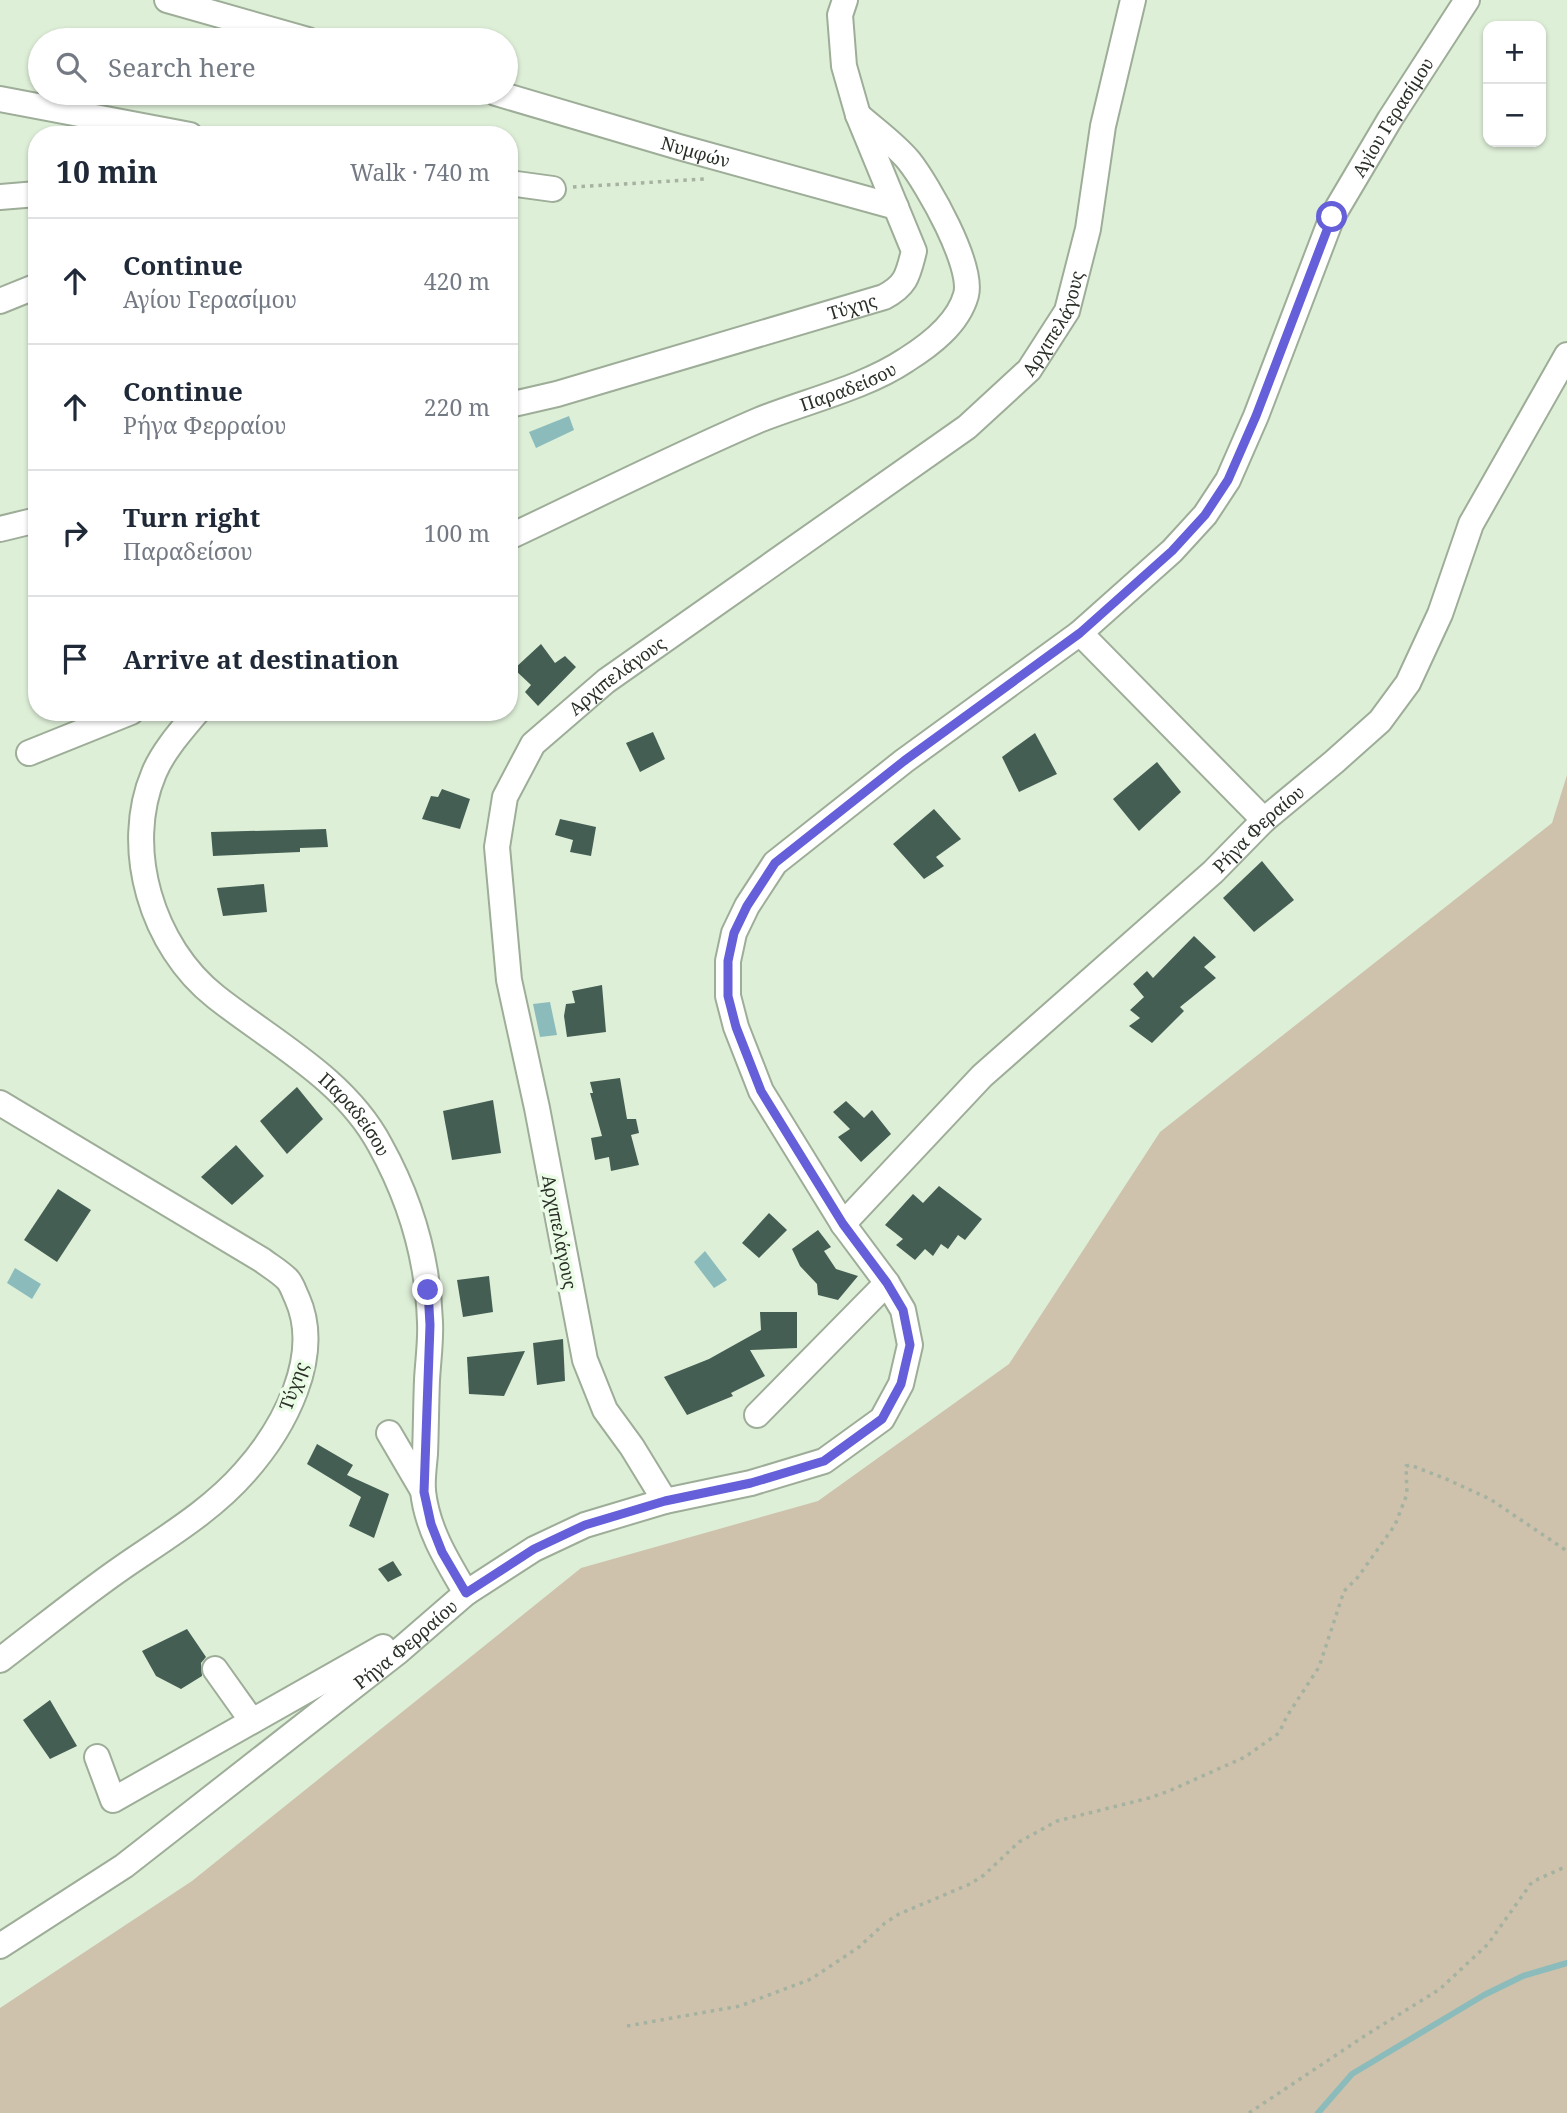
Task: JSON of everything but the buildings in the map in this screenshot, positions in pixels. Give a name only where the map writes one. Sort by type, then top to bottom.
[{"type":"street","points":[[167,0],[266,28]]},
{"type":"street","name":"Τύχης","points":[[518,403],[569,391],[884,297],[899,289],[909,273],[914,251],[859,115],[844,66],[840,15],[845,0]]},
{"type":"street","name":"Αρχιπελάγους","points":[[665,1501],[632,1447],[604,1410],[585,1360],[537,1108],[509,980],[497,847],[505,797],[533,744],[606,681],[956,435],[1029,370],[1067,311],[1088,229],[1103,126],[1133,0]]},
{"type":"street","name":"Αγίου Γερασίμου","points":[[843,1224],[761,1091],[736,1027],[728,996],[728,961],[734,933],[747,906],[775,863],[904,761],[1080,633],[1172,551],[1205,515],[1228,480],[1261,404],[1332,217],[1390,119],[1467,0]]},
{"type":"street","points":[[0,99],[28,104]]},
{"type":"street","name":"Νυμφών","points":[[518,99],[896,207]]},
{"type":"street","points":[[32,105],[142,126]]},
{"type":"street","name":"Παραδείσου","points":[[518,533],[760,420],[854,385],[904,362],[927,346],[954,320],[966,295],[967,280],[953,239],[929,188],[907,159],[859,115]]},
{"type":"street","points":[[518,184],[553,188]]},
{"type":"street","points":[[0,197],[28,195]]},
{"type":"street","points":[[0,301],[28,290]]},
{"type":"street","name":"Ρήγα Φεραίου","points":[[843,1224],[982,1076],[1213,872],[1264,820],[1380,721],[1408,683],[1440,614],[1471,524],[1567,355]]},
{"type":"street","points":[[0,529],[28,522]]},
{"type":"street","points":[[1080,633],[1264,820]]},
{"type":"street","points":[[29,753],[109,721]]},
{"type":"street","name":"Παραδείσου","points":[[190,721],[155,770],[145,797],[141,828],[142,861],[148,892],[163,930],[186,966],[214,996],[301,1059],[348,1102],[373,1132],[399,1180],[415,1230],[428,1290],[430,1325],[424,1492],[431,1524],[442,1552],[466,1593]]},
{"type":"street","name":"Τύχης","points":[[0,1103],[262,1260],[289,1280],[303,1312],[306,1339],[304,1361],[278,1426],[244,1473],[186,1524],[120,1569],[0,1660]]},
{"type":"street","name":"Ρήγα Φερραίου","points":[[0,1946],[124,1866],[448,1611],[466,1593],[534,1549],[585,1525],[665,1501],[751,1483],[824,1461],[882,1419],[901,1384],[910,1345],[903,1310],[887,1283],[843,1224]]},
{"type":"street","points":[[757,1415],[887,1283]]},
{"type":"street","points":[[389,1433],[424,1492]]},
{"type":"street","points":[[97,1757],[113,1800],[448,1611]]},
{"type":"street","points":[[215,1669],[251,1721]]},
{"type":"path","points":[[553,188],[706,179]]},
{"type":"path","points":[[627,2026],[740,2006],[811,1979],[850,1953],[885,1923],[970,1884],[984,1875],[1019,1842],[1057,1821],[1169,1791],[1245,1757],[1279,1733],[1319,1667],[1339,1601],[1395,1525],[1407,1494],[1406,1466],[1410,1465],[1444,1478],[1490,1499],[1567,1551]]},
{"type":"path","points":[[1249,2113],[1440,1989],[1488,1944],[1532,1882],[1567,1867]]},
{"type":"shaded area","points":[[1567,775],[1567,2113],[0,2113],[0,2008],[192,1881],[581,1568],[818,1501],[1009,1364],[1160,1132],[1552,823]]},
{"type":"water","points":[[569,416],[574,430],[536,448],[529,432]]},
{"type":"water","points":[[550,1002],[557,1035],[540,1037],[533,1004]]},
{"type":"water","points":[[705,1251],[727,1280],[714,1288],[694,1262]]},
{"type":"water","points":[[15,1268],[41,1284],[32,1299],[7,1283]]},
{"type":"waterway","points":[[1318,2113],[1352,2074],[1484,1995],[1523,1976],[1567,1963]]},
{"type":"route","points":[[428,1290],[430,1325],[424,1492],[431,1524],[442,1552],[466,1593],[534,1549],[585,1525],[665,1501],[751,1483],[824,1461],[882,1419],[901,1384],[910,1345],[903,1310],[887,1283],[843,1224],[761,1091],[736,1027],[728,996],[728,961],[734,933],[758,886],[775,863],[904,761],[1080,633],[1172,551],[1205,515],[1228,480],[1256,416],[1332,217]]}]
